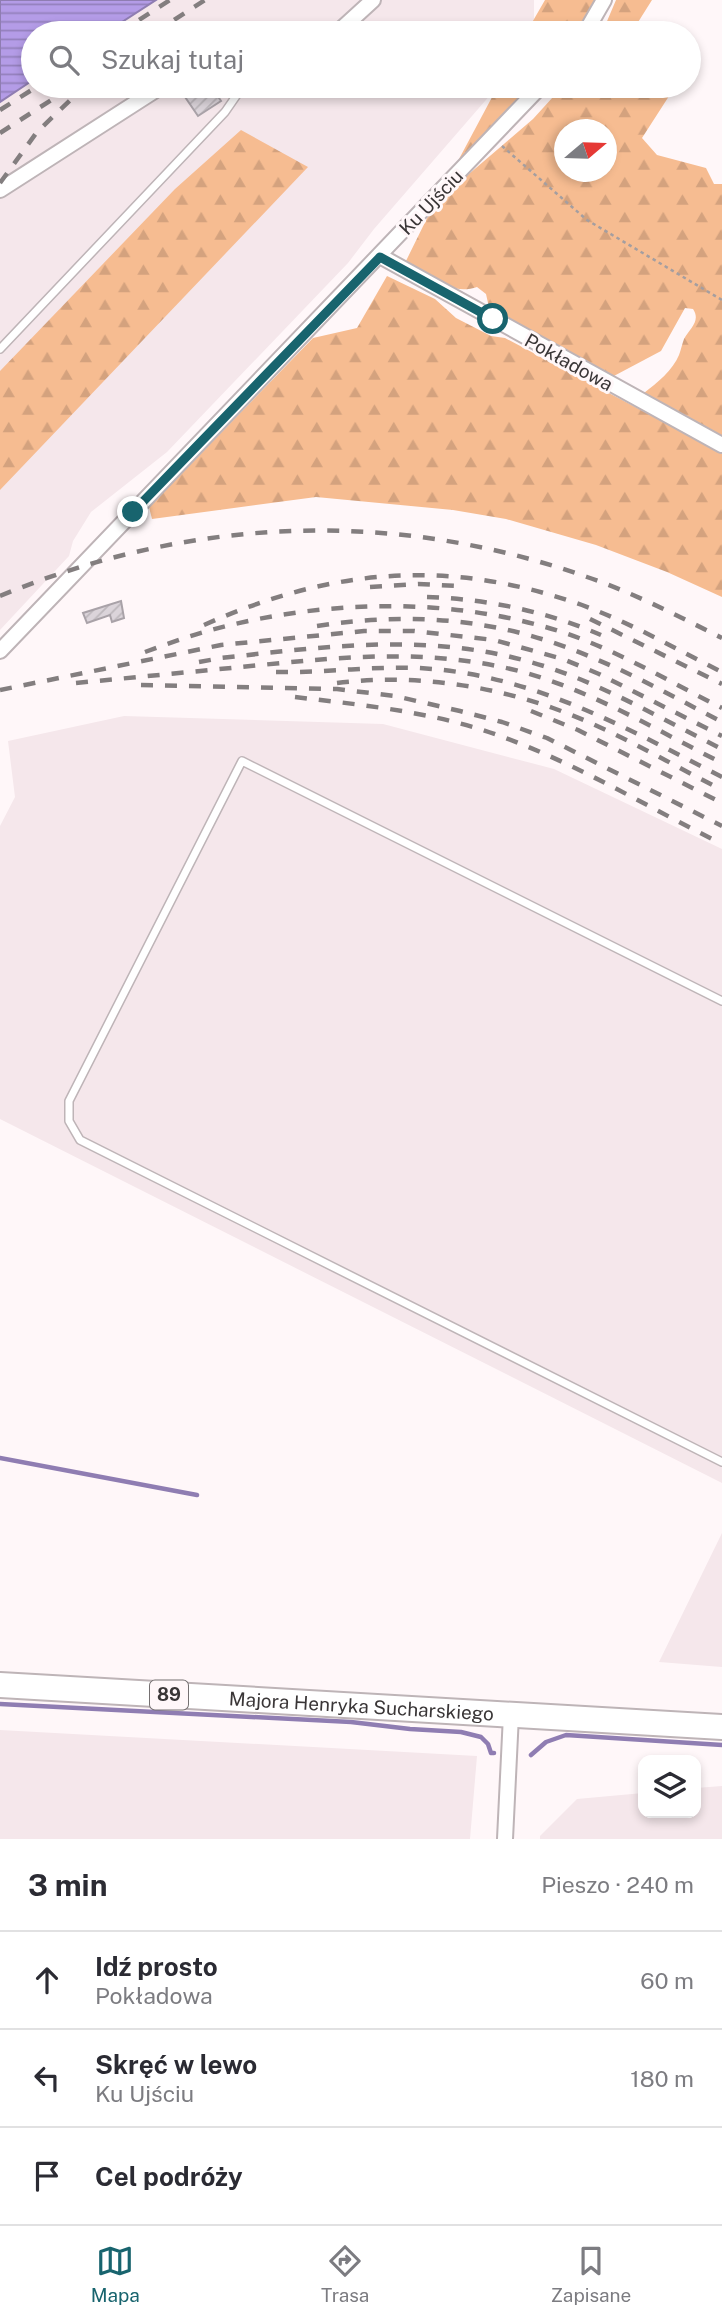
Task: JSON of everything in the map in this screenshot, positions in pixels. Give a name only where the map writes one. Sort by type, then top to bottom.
[{"type":"highway","name":"Majora Henryka Sucharskiego","points":[[0,1685],[722,1727]]},
{"type":"street","points":[[350,21],[373,0]]},
{"type":"street","points":[[592,21],[604,0]]},
{"type":"street","points":[[0,190],[143,98]]},
{"type":"street","name":"Ku Ujściu","points":[[0,651],[530,98]]},
{"type":"street","name":"Pokładowa","points":[[380,257],[722,445]]},
{"type":"street","points":[[505,1839],[511,1715]]},
{"type":"lane","points":[[0,349],[225,112],[235,98]]},
{"type":"lane","points":[[722,1001],[242,761],[69,1101],[69,1121],[80,1140],[722,1462]]},
{"type":"path","points":[[493,138],[587,220],[722,300]]},
{"type":"shaded area","points":[[0,0],[156,0],[124,21],[21,21],[21,88],[0,102]]},
{"type":"shaded area","points":[[156,0],[534,0],[534,21],[124,21]]},
{"type":"shaded area","points":[[21,88],[21,98],[488,98],[374,229],[348,263],[167,452],[91,512],[73,541],[69,556],[0,630],[0,102]]},
{"type":"shaded area","points":[[124,716],[383,724],[554,769],[722,849],[722,1483],[0,1119],[0,826],[15,797],[8,741]]},
{"type":"shaded area","points":[[722,1533],[722,1667],[659,1662]]},
{"type":"shaded area","points":[[0,1730],[477,1756],[470,1839],[0,1839]]},
{"type":"shaded area","points":[[722,1786],[722,1839],[540,1839],[577,1799],[638,1793],[638,1818],[701,1818],[701,1788]]},
{"type":"green space","points":[[545,0],[595,0],[584,21],[533,21]]},
{"type":"green space","points":[[616,0],[652,0],[639,21],[607,21]]},
{"type":"green space","points":[[492,98],[524,98],[451,174]]},
{"type":"green space","points":[[552,98],[668,98],[642,138],[657,155],[706,168],[714,184],[722,184],[722,438],[644,393],[664,376],[676,361],[684,339],[695,321],[693,309],[685,308],[661,351],[612,377],[490,312],[486,294],[477,287],[448,287],[404,265],[434,204],[533,119]]},
{"type":"green space","points":[[241,130],[308,167],[0,490],[0,371],[175,189]]},
{"type":"green space","points":[[387,276],[435,299],[456,318],[491,336],[505,338],[722,453],[722,597],[667,572],[596,545],[506,519],[453,510],[316,497],[152,519],[149,507],[313,338],[357,328]]},
{"type":"building","points":[[186,98],[219,98],[221,101],[198,116]]},
{"type":"building","points":[[121,601],[124,618],[112,622],[110,615],[87,623],[83,613]]},
{"type":"waterway","points":[[0,1458],[197,1495]]},
{"type":"waterway","points":[[0,1704],[351,1722],[461,1732],[481,1737],[488,1744],[491,1753],[494,1753]]},
{"type":"waterway","points":[[531,1755],[546,1742],[566,1735],[722,1745]]},
{"type":"railway","points":[[138,21],[170,0]]},
{"type":"railway","points":[[173,21],[205,0]]},
{"type":"railway","points":[[0,110],[21,97]]},
{"type":"railway","points":[[0,133],[54,98]]},
{"type":"railway","points":[[0,183],[37,132],[72,98]]},
{"type":"railway","points":[[0,596],[72,570],[144,550],[218,537],[292,531],[366,532],[440,540],[514,555],[622,590],[722,638]]},
{"type":"railway","points":[[204,625],[298,591],[345,581],[391,576],[485,580],[533,590],[582,605],[636,628],[722,672]]},
{"type":"railway","points":[[370,587],[418,584],[457,586]]},
{"type":"railway","points":[[427,597],[472,600],[516,608],[559,619],[601,635]]},
{"type":"railway","points":[[145,652],[211,630],[299,612],[390,606],[436,608],[481,613],[568,634],[627,659],[722,708]]},
{"type":"railway","points":[[317,626],[354,621],[425,619],[495,627],[529,635],[614,667],[722,722]]},
{"type":"railway","points":[[590,619],[722,684]]},
{"type":"railway","points":[[0,690],[221,645],[364,631],[414,631],[494,640],[563,659],[599,674],[722,736]]},
{"type":"railway","points":[[199,662],[297,650],[372,645],[447,647],[485,652],[523,660],[574,677],[722,749]]},
{"type":"railway","points":[[76,683],[359,657],[423,657],[487,664],[519,671],[572,689],[722,763]]},
{"type":"railway","points":[[276,672],[419,668],[460,672],[500,681],[576,706],[722,777]]},
{"type":"railway","points":[[337,683],[392,680],[447,683],[527,700],[597,726],[722,790]]},
{"type":"railway","points":[[141,685],[337,689],[395,696],[460,711],[547,738],[722,826]]},
{"type":"railway","points":[[295,697],[384,708],[473,727],[567,764],[718,842]]},
{"type":"railway","points":[[531,711],[578,730],[722,803]]},
{"type":"route","points":[[133,512],[380,257],[493,319]]}]
